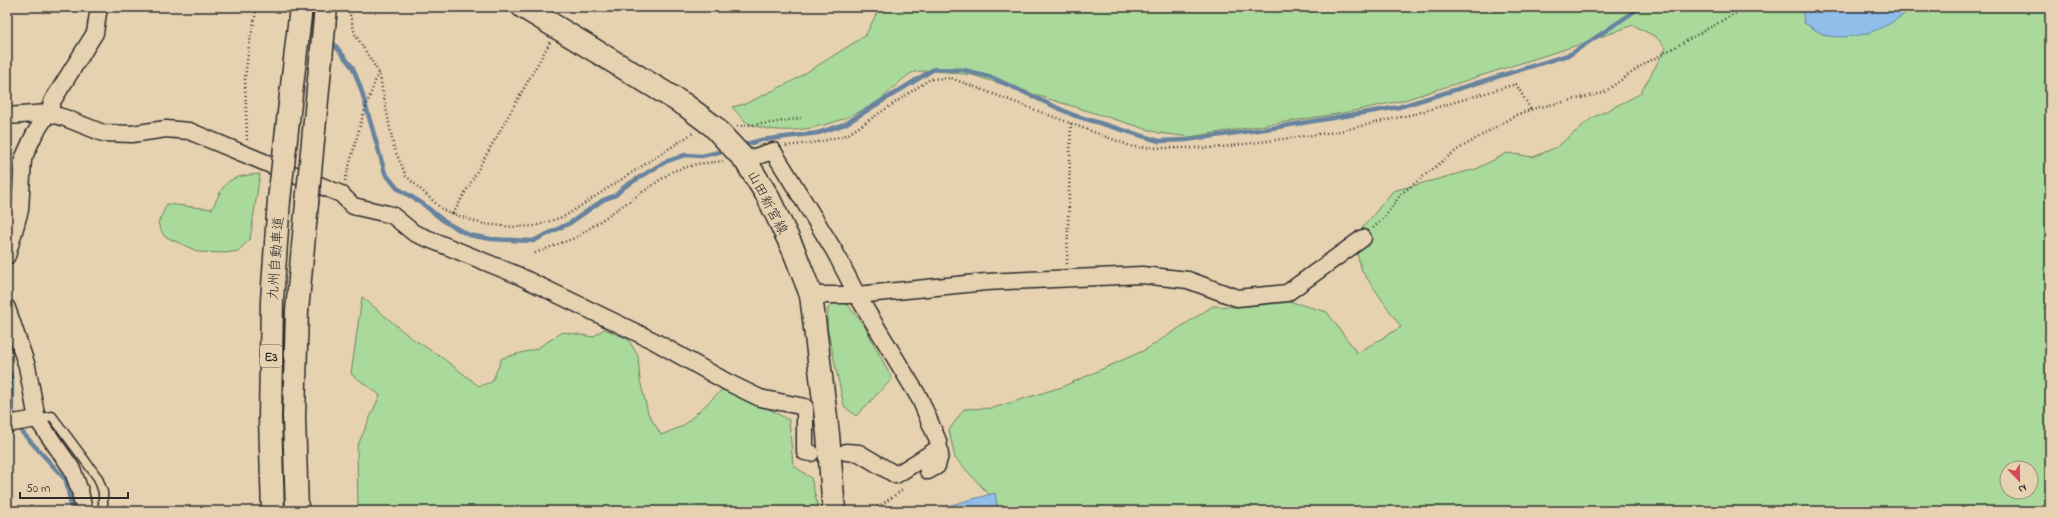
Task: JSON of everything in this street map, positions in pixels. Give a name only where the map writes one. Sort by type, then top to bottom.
[{"type":"main road","name":"九州自動車道","points":[[272,511],[270,418],[272,301],[279,200],[301,7]]},
{"type":"main road","name":"九州自動車道","points":[[297,511],[294,417],[297,318],[306,203],[326,7]]},
{"type":"main road","name":"山田新宮線","points":[[523,7],[685,105],[713,126],[736,164],[767,195],[794,251],[811,295],[828,434],[834,511]]},
{"type":"street","points":[[7,256],[20,210],[23,159],[34,135],[48,113],[53,100],[95,33],[99,7]]},
{"type":"street","points":[[7,116],[48,113],[103,133],[132,134],[166,129],[189,131],[341,194],[352,206],[392,215],[414,233],[522,277],[654,341],[727,382],[760,398],[804,407],[805,452],[812,453]]},
{"type":"street","points":[[736,164],[773,151],[835,252],[857,295],[920,399],[938,441],[940,455],[937,466],[928,471]]},
{"type":"street","points":[[811,295],[857,295],[986,282],[1142,275],[1188,280],[1238,298],[1287,293],[1363,238]]},
{"type":"street","points":[[7,308],[27,366],[37,419],[72,469],[80,491],[84,511]]},
{"type":"street","points":[[7,424],[37,419]]},
{"type":"street","points":[[846,452],[859,453],[896,475],[939,448]]},
{"type":"lane","points":[[37,419],[52,416],[91,466],[103,492],[103,511]]},
{"type":"path","points":[[348,7],[355,34],[379,73],[394,148],[406,176],[443,210],[483,224],[515,227],[535,226],[565,216],[693,132],[713,126],[772,123],[801,118]]},
{"type":"path","points":[[1363,238],[1383,219],[1401,194],[1457,150],[1516,115],[1603,93],[1641,66],[1743,9],[1744,7]]},
{"type":"path","points":[[247,156],[245,78],[249,46],[256,12]]},
{"type":"path","points":[[453,214],[558,28]]},
{"type":"path","points":[[341,194],[363,116],[379,73]]},
{"type":"path","points":[[773,151],[783,146],[818,142],[847,135],[930,79],[951,78],[1133,147],[1214,148],[1335,132],[1418,113],[1516,84],[1531,110]]},
{"type":"path","points":[[1067,279],[1071,123]]},
{"type":"path","points":[[535,253],[577,237],[673,171],[697,164],[722,162],[736,164]]},
{"type":"path","points":[[722,162],[736,164]]},
{"type":"path","points":[[877,511],[878,507],[928,471]]},
{"type":"green space","points":[[880,7],[2050,7],[2050,511],[997,511],[997,503],[955,458],[949,430],[964,409],[993,408],[1062,387],[1145,350],[1213,306],[1237,307],[1292,302],[1327,312],[1357,353],[1401,327],[1362,271],[1352,236],[1364,226],[1393,191],[1476,169],[1507,153],[1533,157],[1557,147],[1592,118],[1640,94],[1666,48],[1656,37],[1633,25],[1581,44],[1401,101],[1343,113],[1189,137],[1159,133],[972,75],[936,71],[911,73],[881,99],[867,108],[835,122],[818,126],[783,130],[766,129],[748,123],[732,107],[745,104],[791,82],[865,36]]},
{"type":"green space","points":[[260,174],[250,239],[238,251],[225,253],[199,252],[164,236],[158,223],[167,204],[212,209],[221,191],[229,181],[234,178]]},
{"type":"green space","points":[[362,297],[410,337],[444,359],[479,386],[492,382],[502,358],[536,349],[563,332],[593,337],[604,329],[628,339],[638,356],[640,380],[648,413],[661,435],[683,426],[726,386],[789,420],[793,465],[811,478],[819,511],[358,511],[357,447],[380,395],[351,374]]},
{"type":"green space","points":[[837,301],[848,305],[865,327],[892,379],[856,416],[844,406],[827,327],[828,308]]},
{"type":"water","points":[[1802,7],[1912,7],[1895,21],[1874,31],[1840,37],[1823,34],[1804,23]]},
{"type":"water","points":[[995,493],[998,511],[929,511]]},
{"type":"waterway","points":[[287,7],[295,13]]},
{"type":"waterway","points":[[740,146],[761,140],[818,133],[845,124],[934,69],[964,70],[991,77],[1073,115],[1159,141],[1186,140],[1272,128],[1399,107],[1571,54],[1641,7]]},
{"type":"waterway","points":[[330,39],[353,68],[361,89],[385,173],[397,188],[423,204],[445,222],[469,235],[491,239],[533,241],[570,223],[603,200],[616,195],[624,187],[665,162],[685,155],[702,156],[727,150]]},
{"type":"waterway","points":[[7,365],[12,380],[12,409],[15,419]]},
{"type":"waterway","points":[[18,426],[66,480],[72,511]]}]
